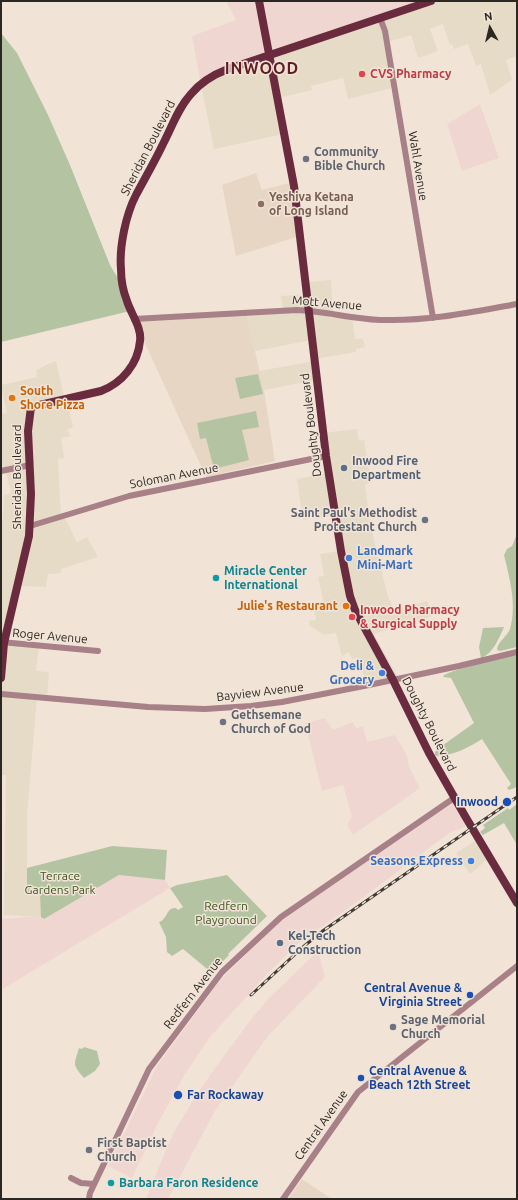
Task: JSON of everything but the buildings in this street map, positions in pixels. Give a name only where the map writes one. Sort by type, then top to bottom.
[{"type":"main road","name":"Doughty Boulevard","points":[[259,1],[294,186],[310,310],[326,456],[341,551],[350,596],[355,610],[393,680],[429,753],[454,798],[517,903]]},
{"type":"main road","name":"Sheridan Boulevard","points":[[1,678],[3,642],[24,561],[30,526],[31,494],[28,431],[31,407],[101,391],[112,387],[130,369],[140,345],[140,338],[139,330],[123,287],[121,268],[122,246],[128,217],[135,196],[164,143],[176,115],[191,93],[214,75],[269,54],[430,1]]},
{"type":"street","name":"Wahl Avenue","points":[[380,18],[385,31],[434,318]]},
{"type":"street","name":"Mott Avenue","points":[[134,319],[310,310],[384,320],[447,317],[517,304]]},
{"type":"street","name":"Soloman Avenue","points":[[30,526],[129,496],[326,456]]},
{"type":"street","points":[[1,472],[30,465]]},
{"type":"street","name":"Roger Avenue","points":[[3,642],[98,651]]},
{"type":"street","name":"Bayview Avenue","points":[[1,694],[141,706],[206,709],[282,702],[459,666],[517,652]]},
{"type":"street","name":"Redfern Avenue","points":[[89,1199],[94,1184],[149,1069],[222,972],[281,917],[454,798]]},
{"type":"street","name":"Central Avenue","points":[[283,1199],[358,1092],[517,966]]},
{"type":"street","points":[[71,1178],[81,1183],[94,1184]]},
{"type":"shaded area","points":[[226,1],[431,1],[277,52],[201,85],[192,36],[236,20]]},
{"type":"shaded area","points":[[431,1],[517,1],[517,56],[506,60],[512,80],[490,95],[481,64],[476,66],[468,44],[454,49],[452,44],[450,45],[443,24],[430,29],[438,51],[418,58],[411,35],[388,42],[396,87],[348,99],[343,78],[311,86],[312,90],[278,98],[284,134],[214,149],[201,85],[211,78]]},
{"type":"shaded area","points":[[480,104],[499,158],[462,171],[447,124]]},
{"type":"shaded area","name":"Yeshiva Ketana of Long Island","points":[[256,173],[262,190],[293,182],[300,236],[236,256],[222,185]]},
{"type":"shaded area","points":[[331,280],[333,313],[311,309],[308,282]]},
{"type":"shaded area","points":[[306,294],[308,309],[283,309],[281,296]]},
{"type":"shaded area","points":[[305,310],[312,340],[255,351],[246,313]]},
{"type":"shaded area","points":[[311,311],[352,317],[355,339],[363,339],[365,347],[356,349],[356,352],[316,359]]},
{"type":"shaded area","points":[[246,313],[264,390],[275,461],[206,477],[134,319]]},
{"type":"shaded area","points":[[56,361],[73,427],[67,430],[71,436],[61,438],[64,458],[58,459],[61,516],[64,516],[77,542],[87,537],[98,557],[61,569],[61,573],[48,574],[46,587],[19,586],[5,644],[39,647],[36,671],[49,672],[47,700],[37,699],[27,814],[27,893],[41,894],[41,917],[4,915],[6,775],[1,775],[1,520],[3,519],[4,495],[11,493],[6,471],[3,472],[1,461],[1,414],[7,413],[1,385],[37,377],[36,370]]},
{"type":"shaded area","points":[[315,361],[317,380],[264,390],[259,371]]},
{"type":"shaded area","points":[[357,429],[359,441],[364,440],[371,483],[365,484],[370,523],[388,597],[395,611],[427,601],[433,616],[374,634],[399,679],[371,684],[364,676],[356,658],[352,659],[349,652],[342,656],[336,633],[324,635],[310,626],[309,621],[316,620],[314,610],[325,608],[318,577],[324,576],[320,554],[339,551],[334,516],[303,520],[297,479],[327,473],[322,433]]},
{"type":"shaded area","points":[[325,718],[333,730],[353,722],[356,728],[363,726],[367,742],[395,735],[407,756],[409,767],[420,788],[353,835],[347,825],[352,817],[343,785],[322,791],[305,723]]},
{"type":"shaded area","points":[[453,802],[468,825],[448,834],[299,943],[269,972],[210,1037],[185,1074],[158,1123],[132,1178],[108,1166],[157,1066],[221,979],[282,920]]},
{"type":"shaded area","points":[[478,839],[489,858],[470,874],[456,853]]},
{"type":"shaded area","points":[[119,875],[165,880],[170,888],[1,990],[1,919],[41,917],[44,919]]},
{"type":"shaded area","points":[[318,951],[325,977],[268,1036],[215,1111],[168,1199],[146,1199],[174,1132],[215,1068],[252,1018],[270,997]]},
{"type":"shaded area","points":[[302,1179],[332,1199],[288,1199]]},
{"type":"green space","points":[[1,33],[17,53],[48,115],[70,165],[110,265],[123,287],[130,311],[1,342]]},
{"type":"green space","points":[[258,374],[263,394],[240,399],[235,378]]},
{"type":"green space","points":[[256,411],[259,427],[242,430],[249,460],[214,469],[206,438],[200,439],[197,423]]},
{"type":"green space","points":[[517,534],[517,647],[500,651],[497,650],[497,647],[510,629],[513,611],[512,592],[504,555],[507,549],[512,546]]},
{"type":"green space","points":[[504,627],[498,641],[489,653],[481,658],[479,647],[483,628]]},
{"type":"green space","points":[[513,655],[517,656],[517,787],[509,790],[507,788],[511,784],[482,739],[455,753],[437,756],[435,755],[435,752],[474,723],[451,678],[443,676],[448,673]]},
{"type":"green space","points":[[517,804],[517,845],[504,823],[483,835],[480,832],[485,828],[483,825],[508,808],[509,810]]},
{"type":"green space","name":"Terrace Gardens Park","points":[[112,846],[167,850],[165,880],[119,875],[44,919],[41,917],[40,894],[27,894],[27,868]]},
{"type":"green space","name":"Redfern Playground","points":[[227,875],[267,916],[228,954],[229,955],[212,973],[183,949],[172,956],[167,952],[166,937],[159,922],[164,918],[170,909],[176,908],[178,910],[183,907],[170,888],[177,885]]},
{"type":"green space","points":[[84,1047],[97,1051],[100,1064],[95,1071],[84,1078],[77,1070],[75,1064],[79,1048],[82,1049]]},
{"type":"railway","points":[[251,995],[303,947],[324,930],[517,797]]},
{"type":"place","name":"CVS Pharmacy","points":[[362,74]]},
{"type":"place","name":"Community Bible Church","points":[[306,159]]},
{"type":"place","name":"Yeshiva Ketana of Long Island","points":[[261,204]]},
{"type":"place","name":"South Shore Pizza","points":[[12,398]]},
{"type":"place","name":"Inwood Fire Department","points":[[344,468]]},
{"type":"place","name":"Saint Paul's Methodist Protestant Church","points":[[425,520]]},
{"type":"place","name":"Landmark Mini-Mart","points":[[349,558]]},
{"type":"place","name":"Miracle Center International","points":[[216,578]]},
{"type":"place","name":"Julie's Restaurant","points":[[346,606]]},
{"type":"place","name":"Inwood Pharmacy & Surgical Supply","points":[[352,617]]},
{"type":"place","name":"Deli & Grocery","points":[[382,673]]},
{"type":"place","name":"Gethsemane Church of God","points":[[223,722]]},
{"type":"place","name":"Inwood","points":[[507,802]]},
{"type":"place","name":"Seasons Express","points":[[471,861]]},
{"type":"place","name":"Kel-Tech Construction","points":[[280,943]]},
{"type":"place","name":"Central Avenue & Virginia Street","points":[[470,995]]},
{"type":"place","name":"Sage Memorial Church","points":[[393,1027]]},
{"type":"place","name":"Central Avenue & Beach 12th Street","points":[[361,1078]]},
{"type":"place","name":"Far Rockaway","points":[[178,1095]]},
{"type":"place","name":"First Baptist Church","points":[[89,1150]]},
{"type":"place","name":"Barbara Faron Residence","points":[[111,1183]]},
{"type":"district","name":"INWOOD","points":[[262,69]]}]
